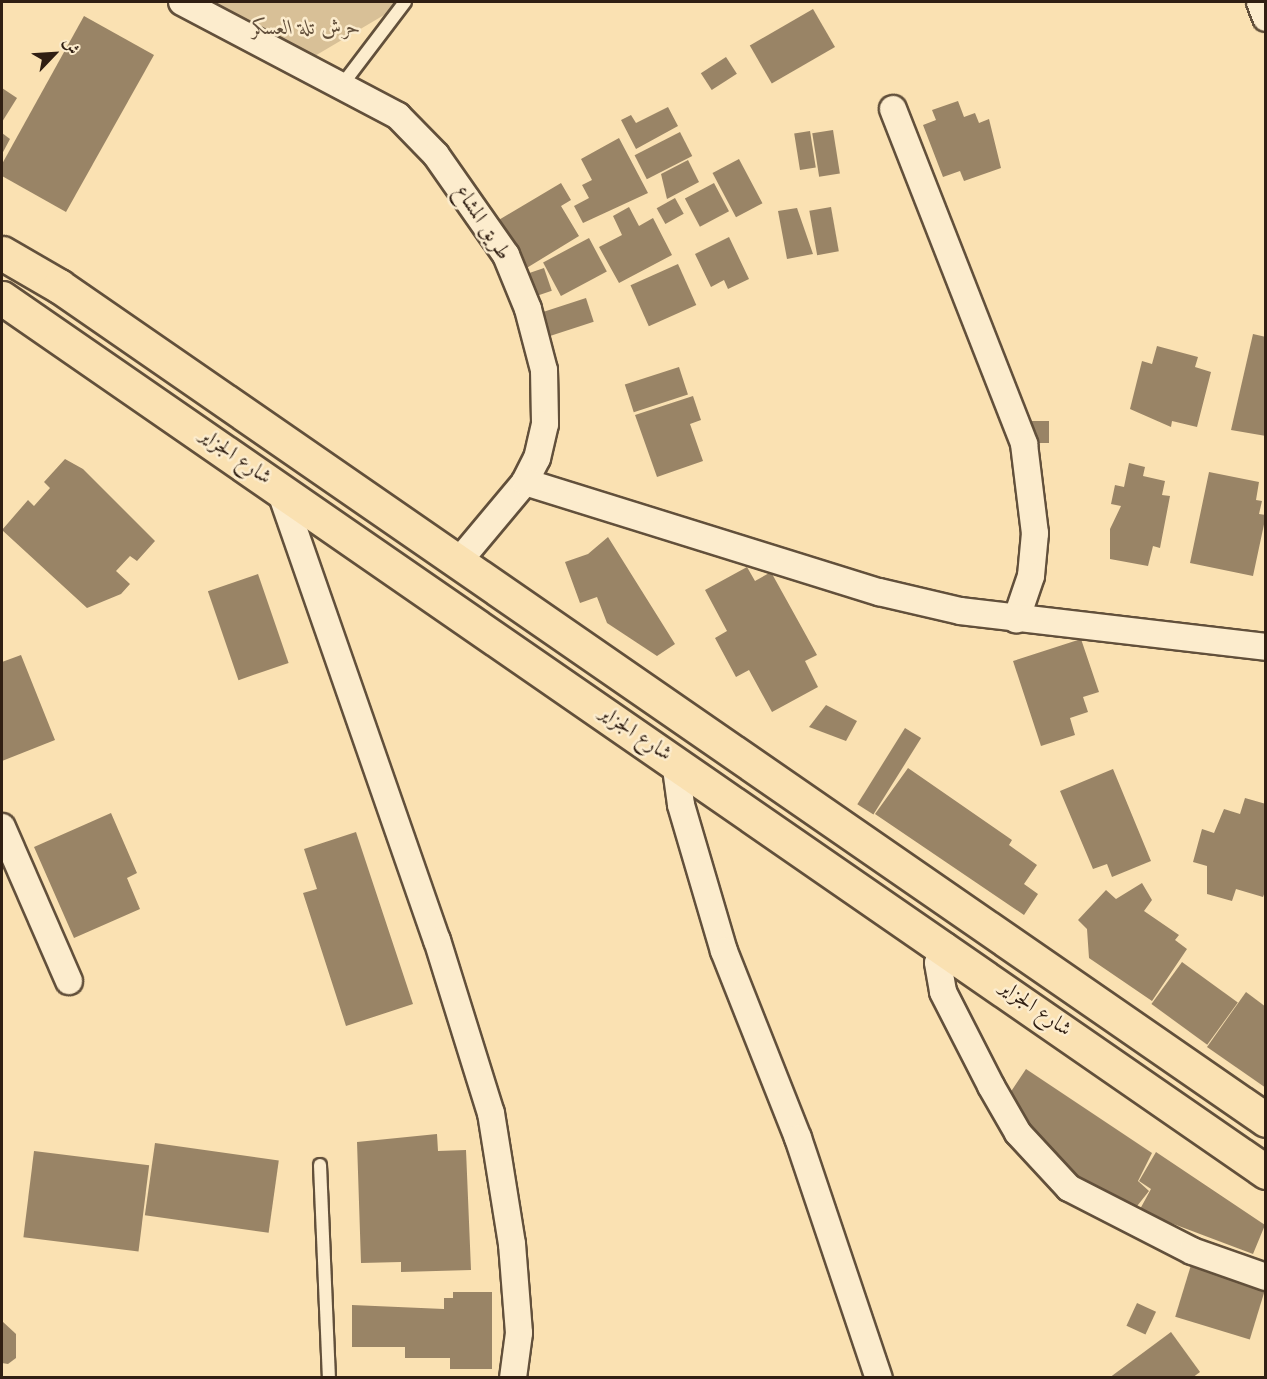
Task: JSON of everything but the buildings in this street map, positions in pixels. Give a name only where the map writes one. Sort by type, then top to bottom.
[{"type":"main road","name":"شارع الجزاير","points":[[2,253],[59,286],[1266,1120]]},
{"type":"main road","name":"شارع الجزاير","points":[[2,298],[945,946],[1266,1172]]},
{"type":"street","name":"طريق المشاع","points":[[182,2],[381,104],[419,135],[506,255],[528,309],[544,370],[545,424],[537,458],[525,482],[458,562]]},
{"type":"street","points":[[1260,2],[1266,18]]},
{"type":"street","points":[[893,109],[1024,444],[1035,533],[1031,576],[1016,620]]},
{"type":"street","points":[[525,482],[879,592],[1016,620],[1266,647]]},
{"type":"street","points":[[280,490],[441,950],[491,1113],[513,1256],[519,1333],[513,1377]]},
{"type":"street","points":[[675,761],[692,848],[724,951],[798,1138],[879,1377]]},
{"type":"street","points":[[2,828],[69,981]]},
{"type":"street","points":[[945,946],[938,963],[943,992],[991,1086],[1018,1133],[1069,1188],[1192,1251],[1266,1276]]},
{"type":"lane","points":[[342,86],[405,2]]},
{"type":"lane","points":[[320,1165],[329,1377]]},
{"type":"green space","name":"حرش تلة العسكر","points":[[211,2],[406,2],[303,63]]}]
